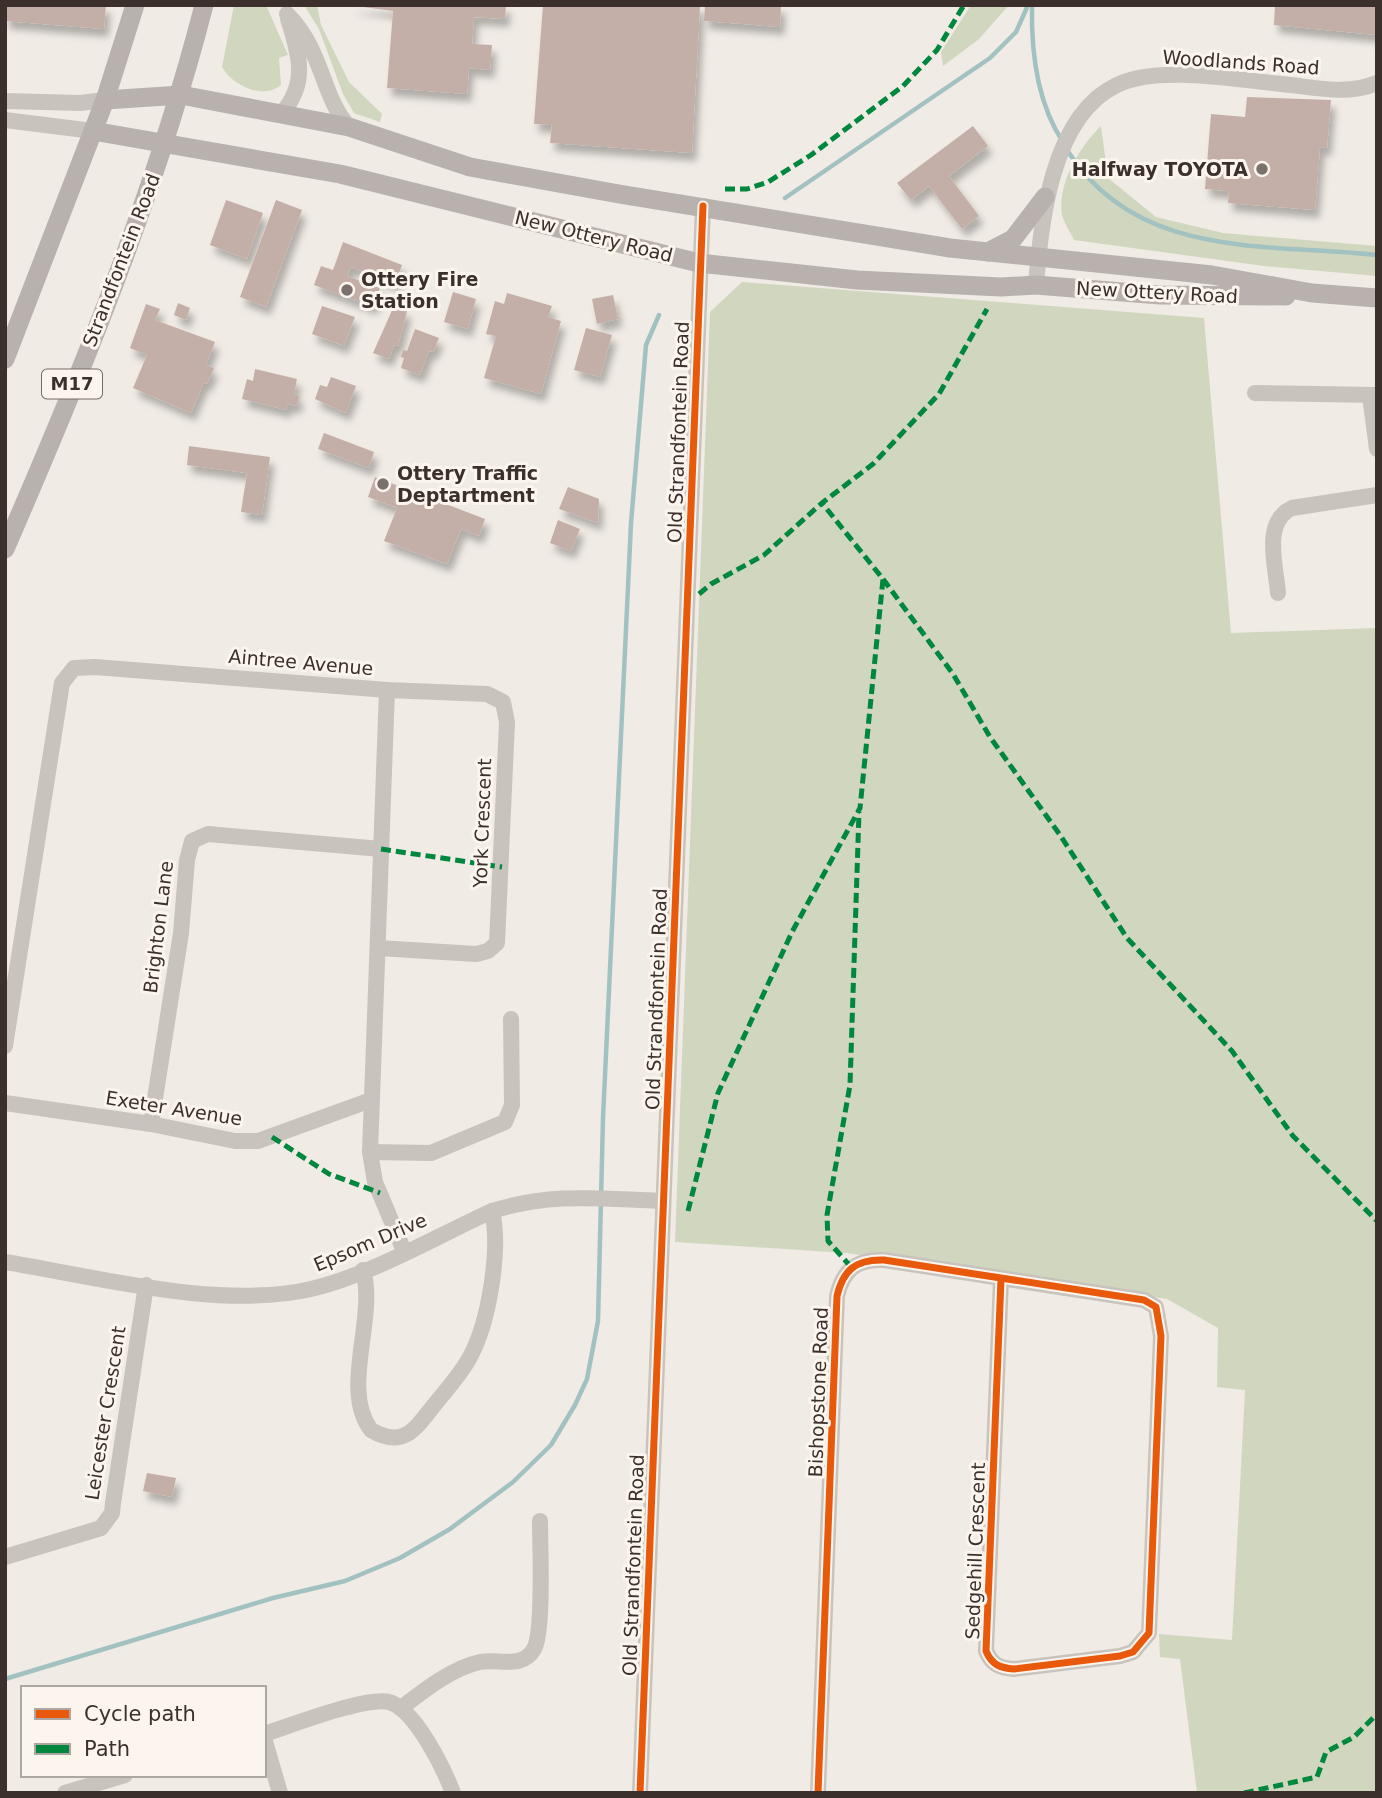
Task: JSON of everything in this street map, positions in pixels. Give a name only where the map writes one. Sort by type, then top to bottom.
[{"type":"main road","points":[[5,359],[105,100],[135,5]]},
{"type":"main road","name":"Strandfontein Road","points":[[5,549],[139,219],[181,95],[204,5]]},
{"type":"main road","name":"New Ottery Road","points":[[105,100],[181,95],[349,127],[470,167],[987,253],[1212,275],[1312,293],[1377,298]]},
{"type":"main road","name":"New Ottery Road","points":[[93,131],[340,174],[699,263],[857,280],[1001,287],[1037,285],[1160,295],[1263,298],[1312,293]]},
{"type":"main road","points":[[987,253],[1010,242],[1045,197]]},
{"type":"street","points":[[281,114],[292,102],[301,76],[301,62],[285,10]]},
{"type":"street","points":[[285,10],[307,37],[337,111],[349,127]]},
{"type":"street","name":"Woodlands Road","points":[[1037,285],[1045,197],[1058,162],[1081,116],[1102,94],[1118,84],[1166,75],[1354,90],[1377,83]]},
{"type":"street","points":[[5,101],[80,103],[105,100]]},
{"type":"street","points":[[5,120],[93,131]]},
{"type":"street","name":"Old Strandfontein Road","points":[[640,1793],[703,206]]},
{"type":"street","points":[[1255,393],[1374,396],[1377,449]]},
{"type":"street","points":[[1278,593],[1273,534],[1281,516],[1292,508],[1377,495]]},
{"type":"street","name":"Aintree Avenue","points":[[5,1046],[65,675],[74,668],[95,667],[387,690],[370,1152],[375,1182],[404,1251]]},
{"type":"street","name":"York Crescent","points":[[378,948],[476,954],[488,951],[496,943],[507,722],[506,709],[497,697],[387,690]]},
{"type":"street","name":"Brighton Lane","points":[[151,1124],[181,933],[188,848],[192,841],[208,834],[381,849]]},
{"type":"street","points":[[370,1152],[431,1153],[505,1122],[512,1105],[511,1019]]},
{"type":"street","name":"Exeter Avenue","points":[[5,1103],[151,1124],[234,1141],[258,1141],[371,1100]]},
{"type":"street","name":"Epsom Drive","points":[[5,1262],[218,1296],[265,1296],[311,1289],[363,1270],[492,1211],[539,1199],[578,1197],[663,1201]]},
{"type":"street","points":[[363,1270],[368,1297],[359,1371],[361,1410],[371,1430],[389,1439],[399,1439],[418,1425],[471,1356],[495,1264],[497,1233],[492,1211]]},
{"type":"street","name":"Bishopstone Road","points":[[818,1793],[837,1296],[841,1281],[850,1267],[870,1259],[1143,1300],[1156,1307]]},
{"type":"street","name":"Sedgehill Crescent","points":[[1001,1279],[986,1651],[990,1660],[1004,1669],[1120,1656],[1133,1652],[1149,1633],[1161,1336],[1156,1307]]},
{"type":"street","name":"Leicester Crescent","points":[[5,1558],[95,1531],[107,1522],[112,1513],[146,1285]]},
{"type":"street","points":[[401,1708],[422,1692],[470,1665],[481,1661],[515,1662],[526,1658],[534,1650],[537,1640],[540,1521]]},
{"type":"street","points":[[266,1735],[370,1702],[381,1701],[401,1708],[438,1758],[453,1793]]},
{"type":"street","points":[[266,1743],[280,1793]]},
{"type":"street","points":[[65,1793],[94,1789],[121,1777]]},
{"type":"green space","points":[[234,5],[266,5],[288,55],[279,58],[281,85],[274,89],[249,89],[233,80],[222,67]]},
{"type":"green space","points":[[304,5],[317,5],[321,25],[349,82],[382,114],[380,122],[354,113],[343,94],[319,29]]},
{"type":"green space","points":[[971,5],[1009,5],[979,39],[943,66],[941,52]]},
{"type":"green space","points":[[1101,126],[1108,178],[1156,217],[1223,233],[1377,246],[1377,276],[1264,266],[1074,240],[1062,215],[1063,191],[1078,155]]},
{"type":"green space","points":[[742,282],[1204,318],[1231,633],[1377,628],[1377,1793],[1197,1793],[1180,1659],[1160,1657],[1159,1634],[1232,1640],[1245,1390],[1217,1387],[1218,1328],[1167,1299],[846,1253],[675,1242],[710,312]]},
{"type":"building","points":[[5,5],[106,5],[104,29],[5,21]]},
{"type":"building","points":[[348,5],[506,5],[505,19],[474,17],[472,44],[492,45],[490,70],[469,68],[467,94],[387,88],[393,11]]},
{"type":"building","points":[[543,5],[700,5],[692,153],[550,143],[552,125],[534,124]]},
{"type":"building","points":[[705,5],[781,5],[780,27],[704,21]]},
{"type":"building","points":[[1275,5],[1377,5],[1377,35],[1274,25]]},
{"type":"building","name":"Halfway TOYOTA","points":[[1247,97],[1331,100],[1327,148],[1320,147],[1315,210],[1228,203],[1229,191],[1205,189],[1211,114],[1245,117]]},
{"type":"building","points":[[973,126],[988,146],[949,176],[979,216],[962,229],[929,186],[911,200],[897,183]]},
{"type":"building","points":[[226,200],[263,213],[247,259],[210,245]]},
{"type":"building","points":[[276,200],[302,210],[266,307],[240,297]]},
{"type":"building","points":[[343,242],[402,265],[395,284],[351,267],[347,276],[380,288],[373,307],[314,285],[321,266],[333,270]]},
{"type":"building","points":[[453,292],[476,299],[468,329],[444,322]]},
{"type":"building","points":[[507,293],[552,306],[548,317],[561,321],[541,394],[484,378],[496,336],[486,334],[495,301],[504,304]]},
{"type":"building","points":[[613,295],[618,319],[597,324],[592,299]]},
{"type":"building","points":[[178,303],[190,308],[186,320],[174,315]]},
{"type":"building","points":[[146,304],[160,309],[155,320],[215,342],[206,365],[214,368],[207,384],[204,382],[191,413],[133,388],[147,355],[130,348]]},
{"type":"building","points":[[322,306],[355,317],[344,346],[312,334]]},
{"type":"building","points":[[394,306],[407,311],[398,346],[394,345],[389,359],[373,353]]},
{"type":"building","points":[[586,328],[612,335],[600,377],[574,370]]},
{"type":"building","points":[[415,329],[439,338],[433,352],[429,351],[420,375],[401,368],[403,350],[407,351]]},
{"type":"building","points":[[255,369],[297,379],[294,394],[299,396],[297,406],[288,404],[286,410],[242,399],[247,379],[253,381]]},
{"type":"building","points":[[331,377],[356,386],[346,413],[315,399],[320,385],[327,387]]},
{"type":"building","points":[[324,433],[374,452],[369,468],[318,449]]},
{"type":"building","points":[[189,446],[270,457],[262,515],[241,512],[247,473],[187,465]]},
{"type":"building","points":[[375,477],[485,519],[479,536],[461,529],[447,564],[384,541],[397,508],[368,497]]},
{"type":"building","points":[[568,487],[599,499],[598,523],[559,509]]},
{"type":"building","points":[[558,520],[580,529],[571,551],[550,543]]},
{"type":"building","points":[[147,1473],[176,1478],[172,1497],[143,1491]]},
{"type":"waterway","points":[[785,198],[990,58],[1016,32],[1028,5]]},
{"type":"waterway","points":[[1032,5],[1037,76],[1047,111],[1063,142]]},
{"type":"waterway","points":[[1067,150],[1096,186],[1129,211],[1166,228],[1206,239],[1248,246],[1377,255]]},
{"type":"waterway","points":[[5,1679],[273,1598],[345,1581],[400,1558],[450,1529],[513,1482],[551,1445],[575,1405],[587,1379],[598,1321],[603,1118],[631,523],[646,345],[659,315]]},
{"type":"marked path","points":[[725,189],[747,189],[768,182],[811,155],[903,86],[937,50],[964,5]]},
{"type":"marked path","points":[[699,594],[711,584],[764,555],[822,503],[873,464],[939,394],[987,309]]},
{"type":"marked path","points":[[688,1211],[718,1093],[792,932],[860,808],[883,579],[822,503]]},
{"type":"marked path","points":[[883,579],[953,674],[990,737],[1060,835],[1127,938],[1232,1051],[1293,1136],[1377,1221]]},
{"type":"marked path","points":[[851,1267],[828,1241],[827,1215],[850,1085],[859,812]]},
{"type":"marked path","points":[[381,849],[502,867]]},
{"type":"marked path","points":[[272,1137],[329,1174],[380,1193]]},
{"type":"marked path","points":[[1244,1793],[1317,1777],[1326,1752],[1354,1737],[1377,1714]]},
{"type":"cycle path","points":[[640,1793],[703,206]]},
{"type":"cycle path","points":[[818,1793],[837,1296],[843,1279],[858,1264],[884,1260],[1144,1300],[1156,1307],[1161,1336],[1149,1633],[1133,1652],[1120,1656],[1014,1669],[997,1665],[986,1651],[1001,1279]]},
{"type":"place","name":"Halfway TOYOTA","points":[[1262,169]]},
{"type":"place","name":"Ottery Fire Station","points":[[347,290]]},
{"type":"place","name":"Ottery Traffic Deptartment","points":[[383,484]]}]
